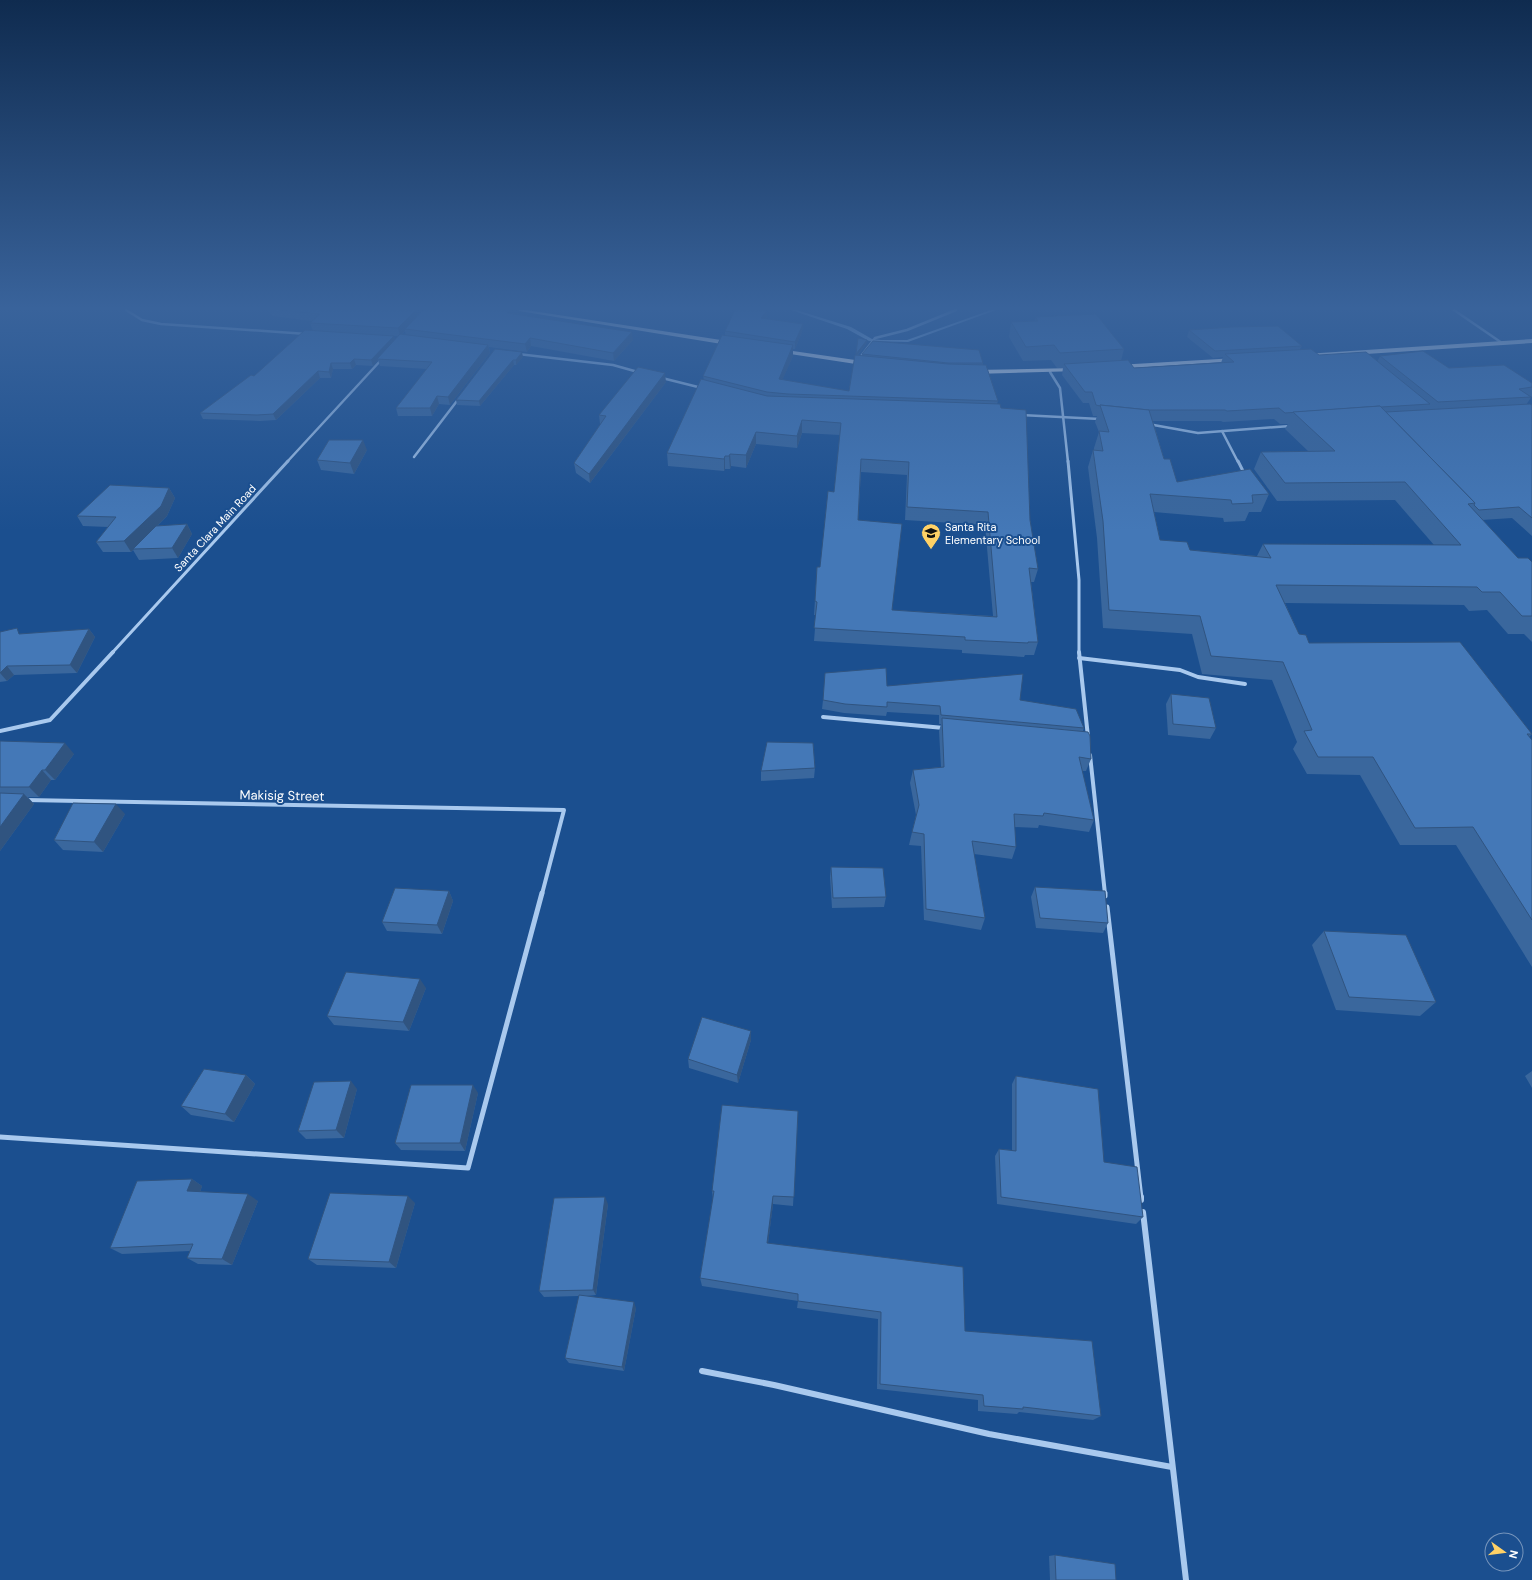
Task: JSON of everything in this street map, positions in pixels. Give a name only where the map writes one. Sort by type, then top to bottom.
[{"type":"street","name":"Santa Clara Main Road","points":[[0,731],[50,720],[359,384]]},
{"type":"street","points":[[686,384],[703,388]]},
{"type":"street","points":[[1057,384],[1060,388],[1064,416],[1079,580],[1079,658],[1088,741],[1080,740]]},
{"type":"street","points":[[414,457],[462,395]]},
{"type":"street","points":[[1017,415],[1064,416],[1103,420]]},
{"type":"street","points":[[1142,423],[1198,433],[1293,426]]},
{"type":"street","points":[[1222,431],[1247,480]]},
{"type":"street","points":[[1079,658],[1180,670],[1198,677],[1245,684]]},
{"type":"street","points":[[824,717],[948,728]]},
{"type":"street","points":[[1089,749],[1186,1580]]},
{"type":"street","name":"Makisig Street","points":[[0,1137],[468,1168],[564,810],[24,800]]},
{"type":"street","points":[[702,1371],[774,1385],[989,1434],[1172,1467]]},
{"type":"building","points":[[239,384],[305,384],[273,414],[257,415],[200,413]]},
{"type":"building","points":[[415,384],[458,384],[448,397],[437,396],[430,408],[396,408]]},
{"type":"building","points":[[468,384],[493,384],[479,401],[456,400]]},
{"type":"building","points":[[624,384],[657,384],[589,474],[574,463],[606,416],[599,415]]},
{"type":"building","points":[[699,384],[719,384],[767,396],[1000,404],[1001,408],[1026,410],[1030,520],[1038,569],[1029,568],[1038,642],[1028,643],[965,640],[965,637],[814,628],[817,602],[815,601],[817,567],[820,567],[828,491],[834,492],[841,423],[802,420],[797,436],[756,432],[746,455],[730,454],[729,456],[725,456],[724,459],[667,453]],"holes":[[[861,459],[909,462],[907,507],[988,512],[997,617],[892,610],[902,524],[858,520]]]},
{"type":"building","points":[[734,384],[807,384],[849,391],[850,384],[992,384],[998,401],[788,394],[767,392]]},
{"type":"building","points":[[1079,384],[1405,384],[1430,404],[1285,413],[1279,408],[1227,411],[1149,410],[1096,405],[1092,392],[1085,392]]},
{"type":"building","points":[[1415,384],[1532,384],[1532,387],[1519,389],[1531,397],[1438,402]]},
{"type":"building","points":[[1100,405],[1149,410],[1164,459],[1170,459],[1177,482],[1250,469],[1269,494],[1252,495],[1253,503],[1232,504],[1231,500],[1150,494],[1160,540],[1187,542],[1190,550],[1271,558],[1263,544],[1461,545],[1405,482],[1285,483],[1261,452],[1335,451],[1293,412],[1380,406],[1475,503],[1468,504],[1518,558],[1528,558],[1532,562],[1532,616],[1522,616],[1500,592],[1482,592],[1477,587],[1276,585],[1299,634],[1306,635],[1309,643],[1460,642],[1532,734],[1527,734],[1532,740],[1532,920],[1473,827],[1415,828],[1373,757],[1318,757],[1304,731],[1312,730],[1283,662],[1211,656],[1200,616],[1109,610],[1103,521],[1093,450],[1103,451],[1099,431],[1109,432]]},
{"type":"building","points":[[1532,405],[1532,518],[1519,507],[1479,510],[1474,505],[1475,503],[1386,412]]},
{"type":"building","points":[[329,440],[363,440],[350,463],[317,460]]},
{"type":"building","points":[[110,485],[169,488],[161,506],[124,541],[96,542],[116,517],[77,516]]},
{"type":"building","points":[[187,524],[172,548],[133,549],[156,526]]},
{"type":"building","points":[[17,628],[19,634],[89,629],[70,665],[7,666],[0,673],[0,632]]},
{"type":"building","points":[[886,668],[887,686],[1023,674],[1020,700],[1076,709],[1084,728],[941,715],[940,706],[887,702],[887,707],[845,704],[823,700],[825,673]]},
{"type":"building","points":[[1171,694],[1209,698],[1216,728],[1173,724]]},
{"type":"building","points":[[942,718],[1088,732],[1090,736],[1091,759],[1079,757],[1094,820],[1044,813],[1043,816],[1014,814],[1016,847],[972,841],[985,918],[926,909],[924,834],[912,832],[919,805],[913,770],[944,767]]},
{"type":"building","points":[[0,741],[65,743],[45,770],[42,770],[29,787],[0,787]]},
{"type":"building","points":[[767,742],[813,743],[815,768],[761,771]]},
{"type":"building","points":[[0,793],[24,794],[0,827]]},
{"type":"building","points":[[73,803],[116,804],[94,842],[54,840]]},
{"type":"building","points":[[831,867],[883,868],[886,897],[833,898]]},
{"type":"building","points":[[1035,887],[1105,891],[1108,923],[1040,918]]},
{"type":"building","points":[[395,888],[449,891],[437,925],[382,922]]},
{"type":"building","points":[[1324,931],[1406,935],[1436,1002],[1349,997]]},
{"type":"building","points":[[346,972],[420,979],[403,1022],[327,1016]]},
{"type":"building","points":[[702,1017],[751,1031],[737,1075],[688,1059]]},
{"type":"building","points":[[204,1069],[246,1075],[225,1114],[181,1106]]},
{"type":"building","points":[[1016,1076],[1098,1089],[1104,1162],[1137,1167],[1143,1217],[1001,1197],[999,1149],[1016,1151]]},
{"type":"building","points":[[351,1081],[336,1130],[298,1131],[314,1082]]},
{"type":"building","points":[[411,1085],[473,1085],[460,1143],[395,1143]]},
{"type":"building","points":[[722,1105],[798,1111],[794,1197],[773,1196],[767,1243],[963,1267],[965,1331],[1092,1341],[1101,1416],[1023,1407],[1023,1409],[984,1406],[983,1395],[880,1384],[881,1312],[798,1301],[798,1294],[700,1278],[714,1191],[712,1191]]},
{"type":"building","points":[[192,1179],[187,1191],[248,1194],[222,1259],[187,1258],[193,1244],[110,1248],[137,1181]]},
{"type":"building","points":[[330,1193],[408,1196],[389,1262],[308,1259]]},
{"type":"building","points":[[605,1197],[593,1290],[539,1291],[554,1198]]},
{"type":"building","points":[[579,1295],[634,1302],[622,1367],[565,1358]]},
{"type":"building","points":[[1055,1555],[1115,1564],[1116,1580],[1056,1580]]},
{"type":"place","name":"Santa Rita Elementary School","points":[[931,550]]}]
